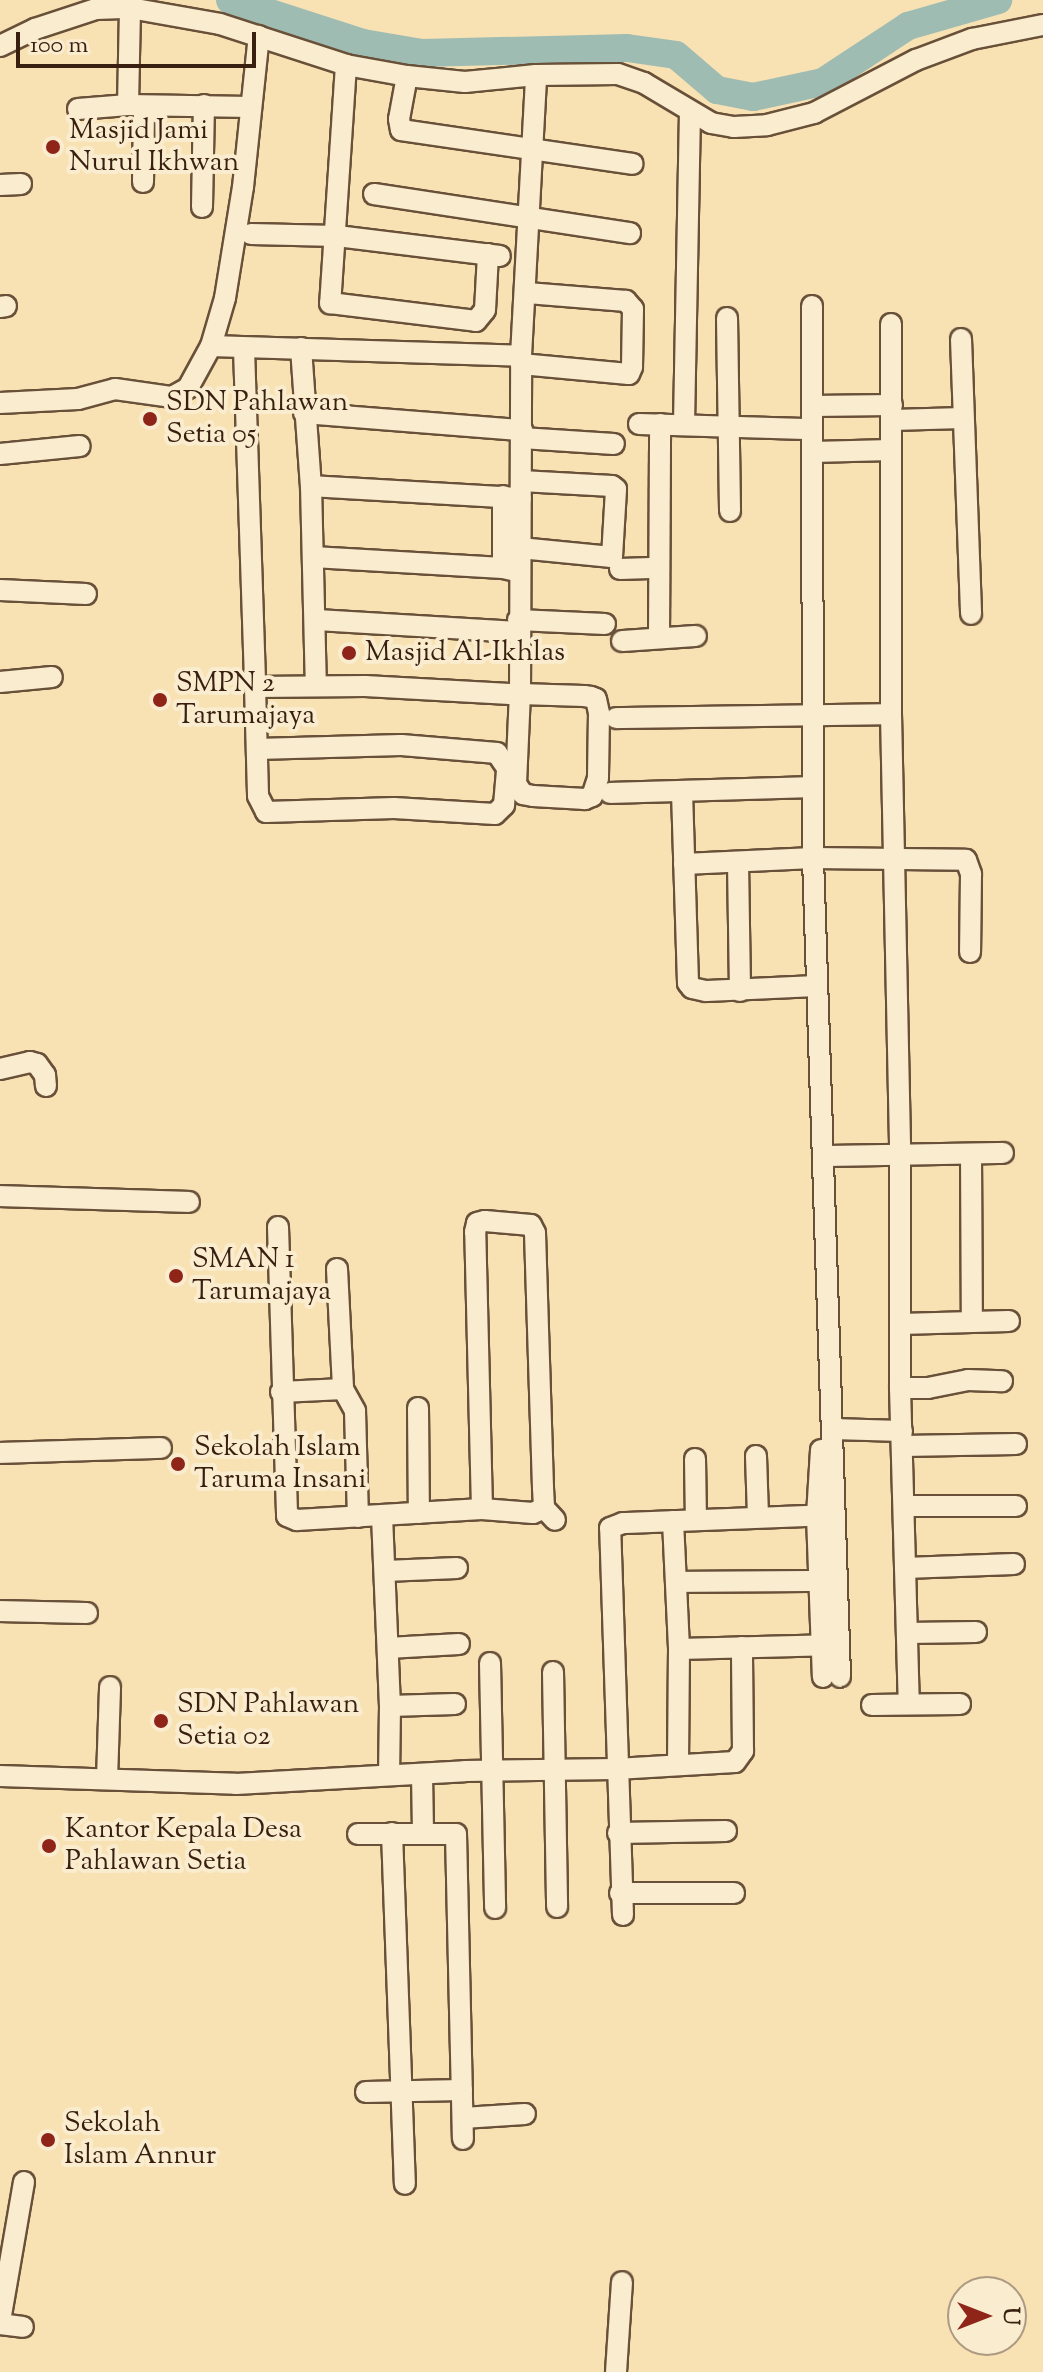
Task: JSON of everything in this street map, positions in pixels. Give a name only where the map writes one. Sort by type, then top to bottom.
[{"type":"street","points":[[130,8],[143,182]]},
{"type":"street","points":[[0,46],[35,29],[96,9],[130,8],[220,24],[346,65],[407,76],[465,82],[536,75],[618,74],[644,83],[711,123],[734,127],[767,125],[814,113],[916,60],[972,39],[1043,25]]},
{"type":"street","points":[[0,403],[78,399],[115,389],[172,397],[183,394],[211,346],[225,298],[239,221],[259,36]]},
{"type":"street","points":[[251,234],[337,236],[494,255],[485,310],[476,321],[333,305],[328,299],[337,236],[346,65]]},
{"type":"street","points":[[255,687],[316,686],[512,694],[596,699],[599,713],[598,778],[592,796],[585,799],[533,796],[519,790],[516,784],[512,694],[512,570],[515,492],[522,434],[521,360],[527,293],[530,147],[536,75]]},
{"type":"street","points":[[407,76],[399,119],[401,130],[633,164]]},
{"type":"street","points":[[78,109],[136,105],[251,107]]},
{"type":"street","points":[[202,207],[204,105]]},
{"type":"street","points":[[684,424],[690,113]]},
{"type":"street","points":[[374,194],[529,215],[630,233]]},
{"type":"street","points":[[211,346],[521,360],[629,374],[632,367],[633,309],[626,301],[527,293]]},
{"type":"street","points":[[812,306],[813,858],[831,1437],[826,1516],[832,1677]]},
{"type":"street","points":[[727,318],[730,511]]},
{"type":"street","points":[[891,324],[891,714],[900,1154],[900,1388],[909,1704]]},
{"type":"street","points":[[961,339],[971,614]]},
{"type":"street","points":[[301,348],[317,620],[316,686]]},
{"type":"street","points":[[244,349],[258,796],[266,812],[394,808],[495,814],[504,805],[507,768],[497,753],[401,745],[257,749]]},
{"type":"street","points":[[812,406],[963,418]]},
{"type":"street","points":[[304,413],[614,444]]},
{"type":"street","points":[[639,424],[812,429]]},
{"type":"street","points":[[659,637],[660,424]]},
{"type":"street","points":[[0,454],[80,446]]},
{"type":"street","points":[[813,452],[891,450]]},
{"type":"street","points":[[311,486],[515,492],[612,486],[616,489],[612,557],[520,548]]},
{"type":"street","points":[[512,570],[520,548],[515,492]]},
{"type":"street","points":[[313,557],[512,570]]},
{"type":"street","points":[[620,569],[658,568]]},
{"type":"street","points":[[0,590],[86,594]]},
{"type":"street","points":[[317,620],[514,628],[605,624]]},
{"type":"street","points":[[622,641],[696,636]]},
{"type":"street","points":[[0,682],[52,677]]},
{"type":"street","points":[[616,718],[891,714]]},
{"type":"street","points":[[610,793],[813,787]]},
{"type":"street","points":[[682,792],[688,983],[699,990],[740,991],[817,986]]},
{"type":"street","points":[[684,864],[813,858],[966,860],[971,874],[970,952]]},
{"type":"street","points":[[738,862],[740,991]]},
{"type":"street","points":[[0,1069],[30,1062],[37,1064],[45,1075],[46,1086]]},
{"type":"street","points":[[823,1156],[1003,1153]]},
{"type":"street","points":[[971,1154],[972,1321]]},
{"type":"street","points":[[0,1196],[189,1202]]},
{"type":"street","points":[[278,1227],[287,1516],[297,1520],[482,1509],[550,1514],[535,1233],[531,1225],[485,1221],[477,1223],[475,1232],[482,1509]]},
{"type":"street","points":[[337,1269],[343,1389],[355,1411],[358,1517]]},
{"type":"street","points":[[900,1324],[1009,1321]]},
{"type":"street","points":[[900,1388],[928,1388],[968,1380],[1002,1381]]},
{"type":"street","points":[[281,1392],[343,1389]]},
{"type":"street","points":[[418,1408],[419,1513]]},
{"type":"street","points":[[831,1437],[1016,1444]]},
{"type":"street","points":[[0,1453],[161,1448]]},
{"type":"street","points":[[756,1456],[758,1517]]},
{"type":"street","points":[[695,1459],[696,1520]]},
{"type":"street","points":[[905,1506],[1016,1506]]},
{"type":"street","points":[[382,1516],[390,1706],[389,1775]]},
{"type":"street","points":[[623,1915],[610,1528],[623,1523],[826,1516]]},
{"type":"street","points":[[673,1521],[679,1649],[678,1763]]},
{"type":"street","points":[[905,1568],[1014,1564]]},
{"type":"street","points":[[385,1571],[457,1568]]},
{"type":"street","points":[[677,1582],[830,1581]]},
{"type":"street","points":[[0,1611],[87,1613]]},
{"type":"street","points":[[907,1633],[976,1632]]},
{"type":"street","points":[[388,1648],[459,1644]]},
{"type":"street","points":[[679,1649],[832,1645]]},
{"type":"street","points":[[0,1776],[236,1784],[735,1762],[741,1758],[742,1647]]},
{"type":"street","points":[[490,1663],[495,1908]]},
{"type":"street","points":[[553,1672],[557,1907]]},
{"type":"street","points":[[107,1779],[110,1687]]},
{"type":"street","points":[[390,1706],[455,1704]]},
{"type":"street","points":[[872,1705],[960,1704]]},
{"type":"street","points":[[422,1774],[423,1831]]},
{"type":"street","points":[[358,1834],[423,1831],[456,1834],[463,2139]]},
{"type":"street","points":[[618,1833],[726,1831]]},
{"type":"street","points":[[392,1833],[399,2092],[405,2184]]},
{"type":"street","points":[[620,1893],[734,1893]]},
{"type":"street","points":[[366,2092],[462,2090]]},
{"type":"street","points":[[463,2118],[525,2114]]},
{"type":"street","points":[[23,2327],[0,2323],[24,2182]]},
{"type":"street","points":[[616,2372],[622,2282]]},
{"type":"waterway","points":[[230,0],[363,43],[422,53],[627,48],[676,55],[717,90],[753,97],[823,82],[908,26],[998,0]]},
{"type":"place","name":"Masjid Jami Nurul Ikhwan","points":[[53,147]]},
{"type":"place","name":"SDN Pahlawan Setia 05","points":[[150,419]]},
{"type":"place","name":"Masjid Al-Ikhlas","points":[[349,653]]},
{"type":"place","name":"SMPN 2 Tarumajaya","points":[[160,700]]},
{"type":"place","name":"SMAN 1 Tarumajaya","points":[[176,1276]]},
{"type":"place","name":"Sekolah Islam Taruma Insani","points":[[178,1464]]},
{"type":"place","name":"SDN Pahlawan Setia 02","points":[[161,1721]]},
{"type":"place","name":"Kantor Kepala Desa Pahlawan Setia","points":[[49,1846]]},
{"type":"place","name":"Sekolah Islam Annur","points":[[48,2140]]}]
